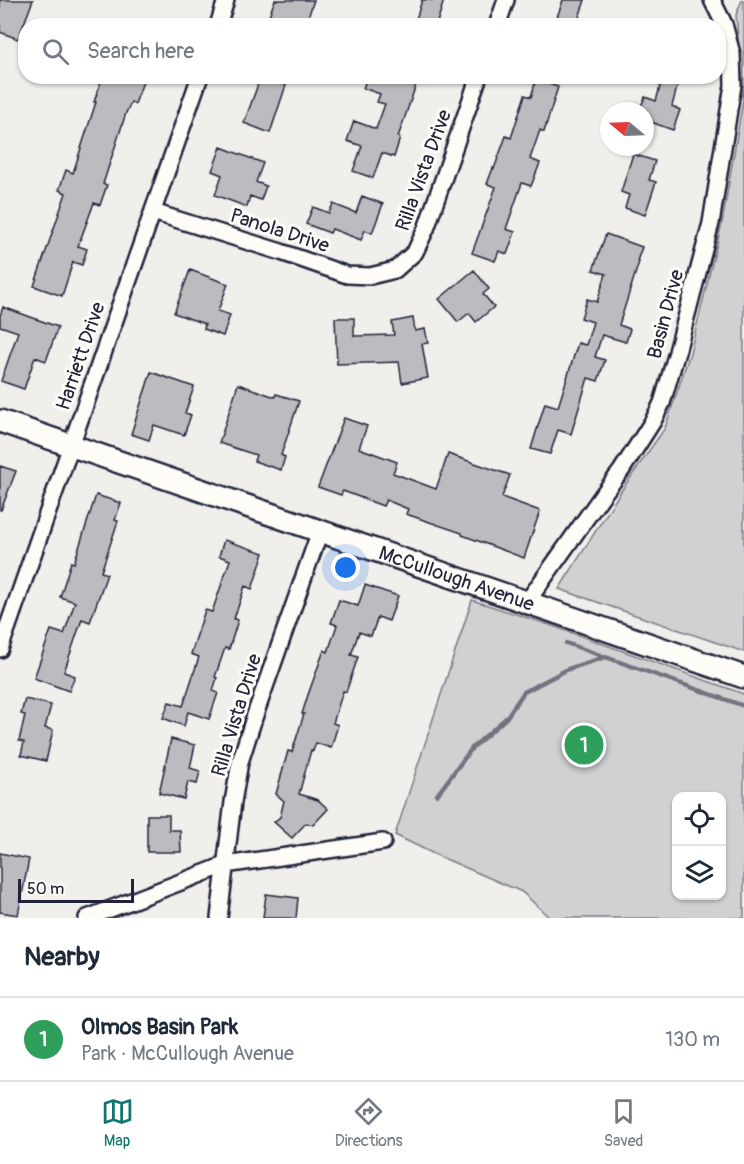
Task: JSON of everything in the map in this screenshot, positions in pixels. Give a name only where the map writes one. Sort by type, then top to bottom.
[{"type":"main road","name":"McCullough Avenue","points":[[0,421],[744,677]]},
{"type":"street","points":[[220,18],[226,0]]},
{"type":"street","points":[[500,18],[506,0]]},
{"type":"street","name":"Basin Drive","points":[[712,0],[721,18]]},
{"type":"street","name":"Basin Drive","points":[[527,602],[621,471],[662,403],[711,223],[733,85],[732,54],[726,32]]},
{"type":"street","name":"Harriett Drive","points":[[0,649],[197,84]]},
{"type":"street","name":"Rilla Vista Drive","points":[[395,270],[415,252],[426,229],[476,84]]},
{"type":"street","name":"Panola Drive","points":[[153,212],[347,275],[370,276],[395,270]]},
{"type":"street","name":"Rilla Vista Drive","points":[[219,918],[240,762],[320,531]]},
{"type":"street","points":[[87,918],[225,865],[383,842]]},
{"type":"shaded area","points":[[744,0],[744,652],[559,589],[621,491],[665,428],[690,353],[722,223],[743,100],[736,15]]},
{"type":"shaded area","points":[[472,600],[550,625],[744,694],[744,918],[550,918],[522,892],[395,835]]},
{"type":"building","points":[[0,0],[33,0],[26,18],[18,18],[18,39],[0,32]]},
{"type":"building","points":[[275,0],[314,0],[308,18],[268,18]]},
{"type":"building","points":[[422,0],[444,0],[438,18],[416,18]]},
{"type":"building","points":[[563,0],[585,0],[579,18],[557,18]]},
{"type":"building","points":[[100,84],[142,84],[135,104],[131,102],[126,113],[103,184],[107,185],[100,205],[94,203],[78,246],[87,249],[82,265],[73,262],[62,296],[34,286],[66,193],[59,190],[66,170],[73,173],[96,102],[94,102]]},
{"type":"building","points":[[258,84],[286,85],[270,133],[244,123]]},
{"type":"building","points":[[365,84],[416,84],[398,137],[400,138],[394,157],[382,153],[373,178],[353,171],[362,146],[347,141],[354,121],[376,129],[385,104],[377,102],[380,94],[363,88]]},
{"type":"building","points":[[535,84],[558,87],[544,132],[540,130],[530,159],[540,163],[531,186],[522,183],[506,229],[515,232],[507,254],[499,251],[495,261],[472,253],[496,187],[487,184],[506,136],[511,138],[525,95],[531,97]]},
{"type":"building","points":[[661,84],[678,84],[672,106],[680,110],[673,130],[654,123],[654,102],[643,102],[645,97],[656,101]]},
{"type":"building","points":[[221,147],[263,163],[256,182],[266,186],[261,200],[250,196],[247,207],[215,195],[222,175],[212,171]]},
{"type":"building","points":[[632,156],[655,161],[649,180],[656,182],[645,215],[625,208],[629,195],[621,192]]},
{"type":"building","points":[[362,196],[383,204],[372,233],[365,230],[361,240],[332,229],[330,233],[306,224],[313,207],[329,213],[333,204],[356,213]]},
{"type":"building","points":[[606,234],[642,247],[619,325],[630,329],[626,342],[602,335],[595,357],[605,360],[598,381],[588,378],[571,434],[558,430],[550,454],[531,449],[545,403],[558,407],[578,343],[586,345],[593,322],[581,318],[587,299],[597,302],[606,274],[593,270]]},
{"type":"building","points":[[190,270],[228,284],[218,311],[230,315],[223,336],[204,329],[205,324],[174,313]]},
{"type":"building","points":[[474,270],[489,289],[483,294],[494,307],[476,322],[469,313],[458,322],[439,299]]},
{"type":"building","points":[[3,307],[58,327],[46,361],[35,357],[24,389],[1,381],[18,332],[0,326]]},
{"type":"building","points":[[335,318],[354,318],[354,336],[394,335],[392,322],[413,318],[415,331],[425,329],[428,343],[422,344],[428,378],[402,383],[399,362],[337,364]]},
{"type":"building","points":[[151,372],[194,387],[185,413],[191,415],[184,435],[154,425],[149,440],[131,434]]},
{"type":"building","points":[[238,384],[275,397],[276,394],[299,401],[281,455],[285,457],[281,470],[254,461],[256,455],[219,443]]},
{"type":"building","points":[[344,418],[367,426],[359,448],[397,462],[393,473],[436,489],[448,454],[510,475],[502,497],[540,511],[524,558],[406,514],[408,509],[386,500],[383,506],[343,491],[341,495],[318,487]]},
{"type":"building","points":[[0,466],[16,471],[1,510],[0,510]]},
{"type":"building","points":[[96,495],[121,503],[115,520],[118,521],[101,572],[107,574],[90,622],[82,619],[64,672],[75,676],[69,691],[34,678],[51,630],[64,634],[75,602],[60,597],[71,562],[74,563]]},
{"type":"building","points":[[224,540],[264,553],[252,589],[245,586],[234,619],[238,620],[229,649],[225,648],[215,677],[217,678],[213,691],[218,693],[209,719],[188,712],[184,726],[163,718],[169,702],[183,706],[199,657],[191,654],[205,610],[212,612],[230,560],[219,556]]},
{"type":"building","points":[[365,585],[398,596],[389,621],[378,617],[371,636],[359,632],[351,655],[358,657],[346,692],[343,691],[333,723],[338,725],[331,748],[316,743],[313,751],[311,750],[299,794],[318,800],[328,809],[313,825],[306,823],[292,838],[274,822],[280,817],[284,801],[276,794],[288,751],[292,752],[304,714],[302,714],[324,650],[328,652],[337,625],[331,623],[339,600],[358,606]]},
{"type":"building","points":[[25,699],[51,705],[45,728],[53,730],[46,761],[21,755],[24,742],[19,741],[25,715],[21,714]]},
{"type":"building","points":[[171,739],[195,745],[190,768],[200,771],[197,784],[188,782],[184,799],[159,793]]},
{"type":"building","points":[[147,815],[169,815],[169,830],[180,830],[181,852],[147,852]]},
{"type":"building","points":[[0,853],[29,859],[18,915],[0,912]]},
{"type":"building","points":[[266,894],[298,898],[296,918],[263,918]]},
{"type":"waterway","points":[[566,643],[744,706]]},
{"type":"waterway","points":[[437,795],[472,748],[506,718],[524,692],[568,669],[605,657]]},
{"type":"place","name":"Olmos Basin Park","points":[[584,745]]}]
